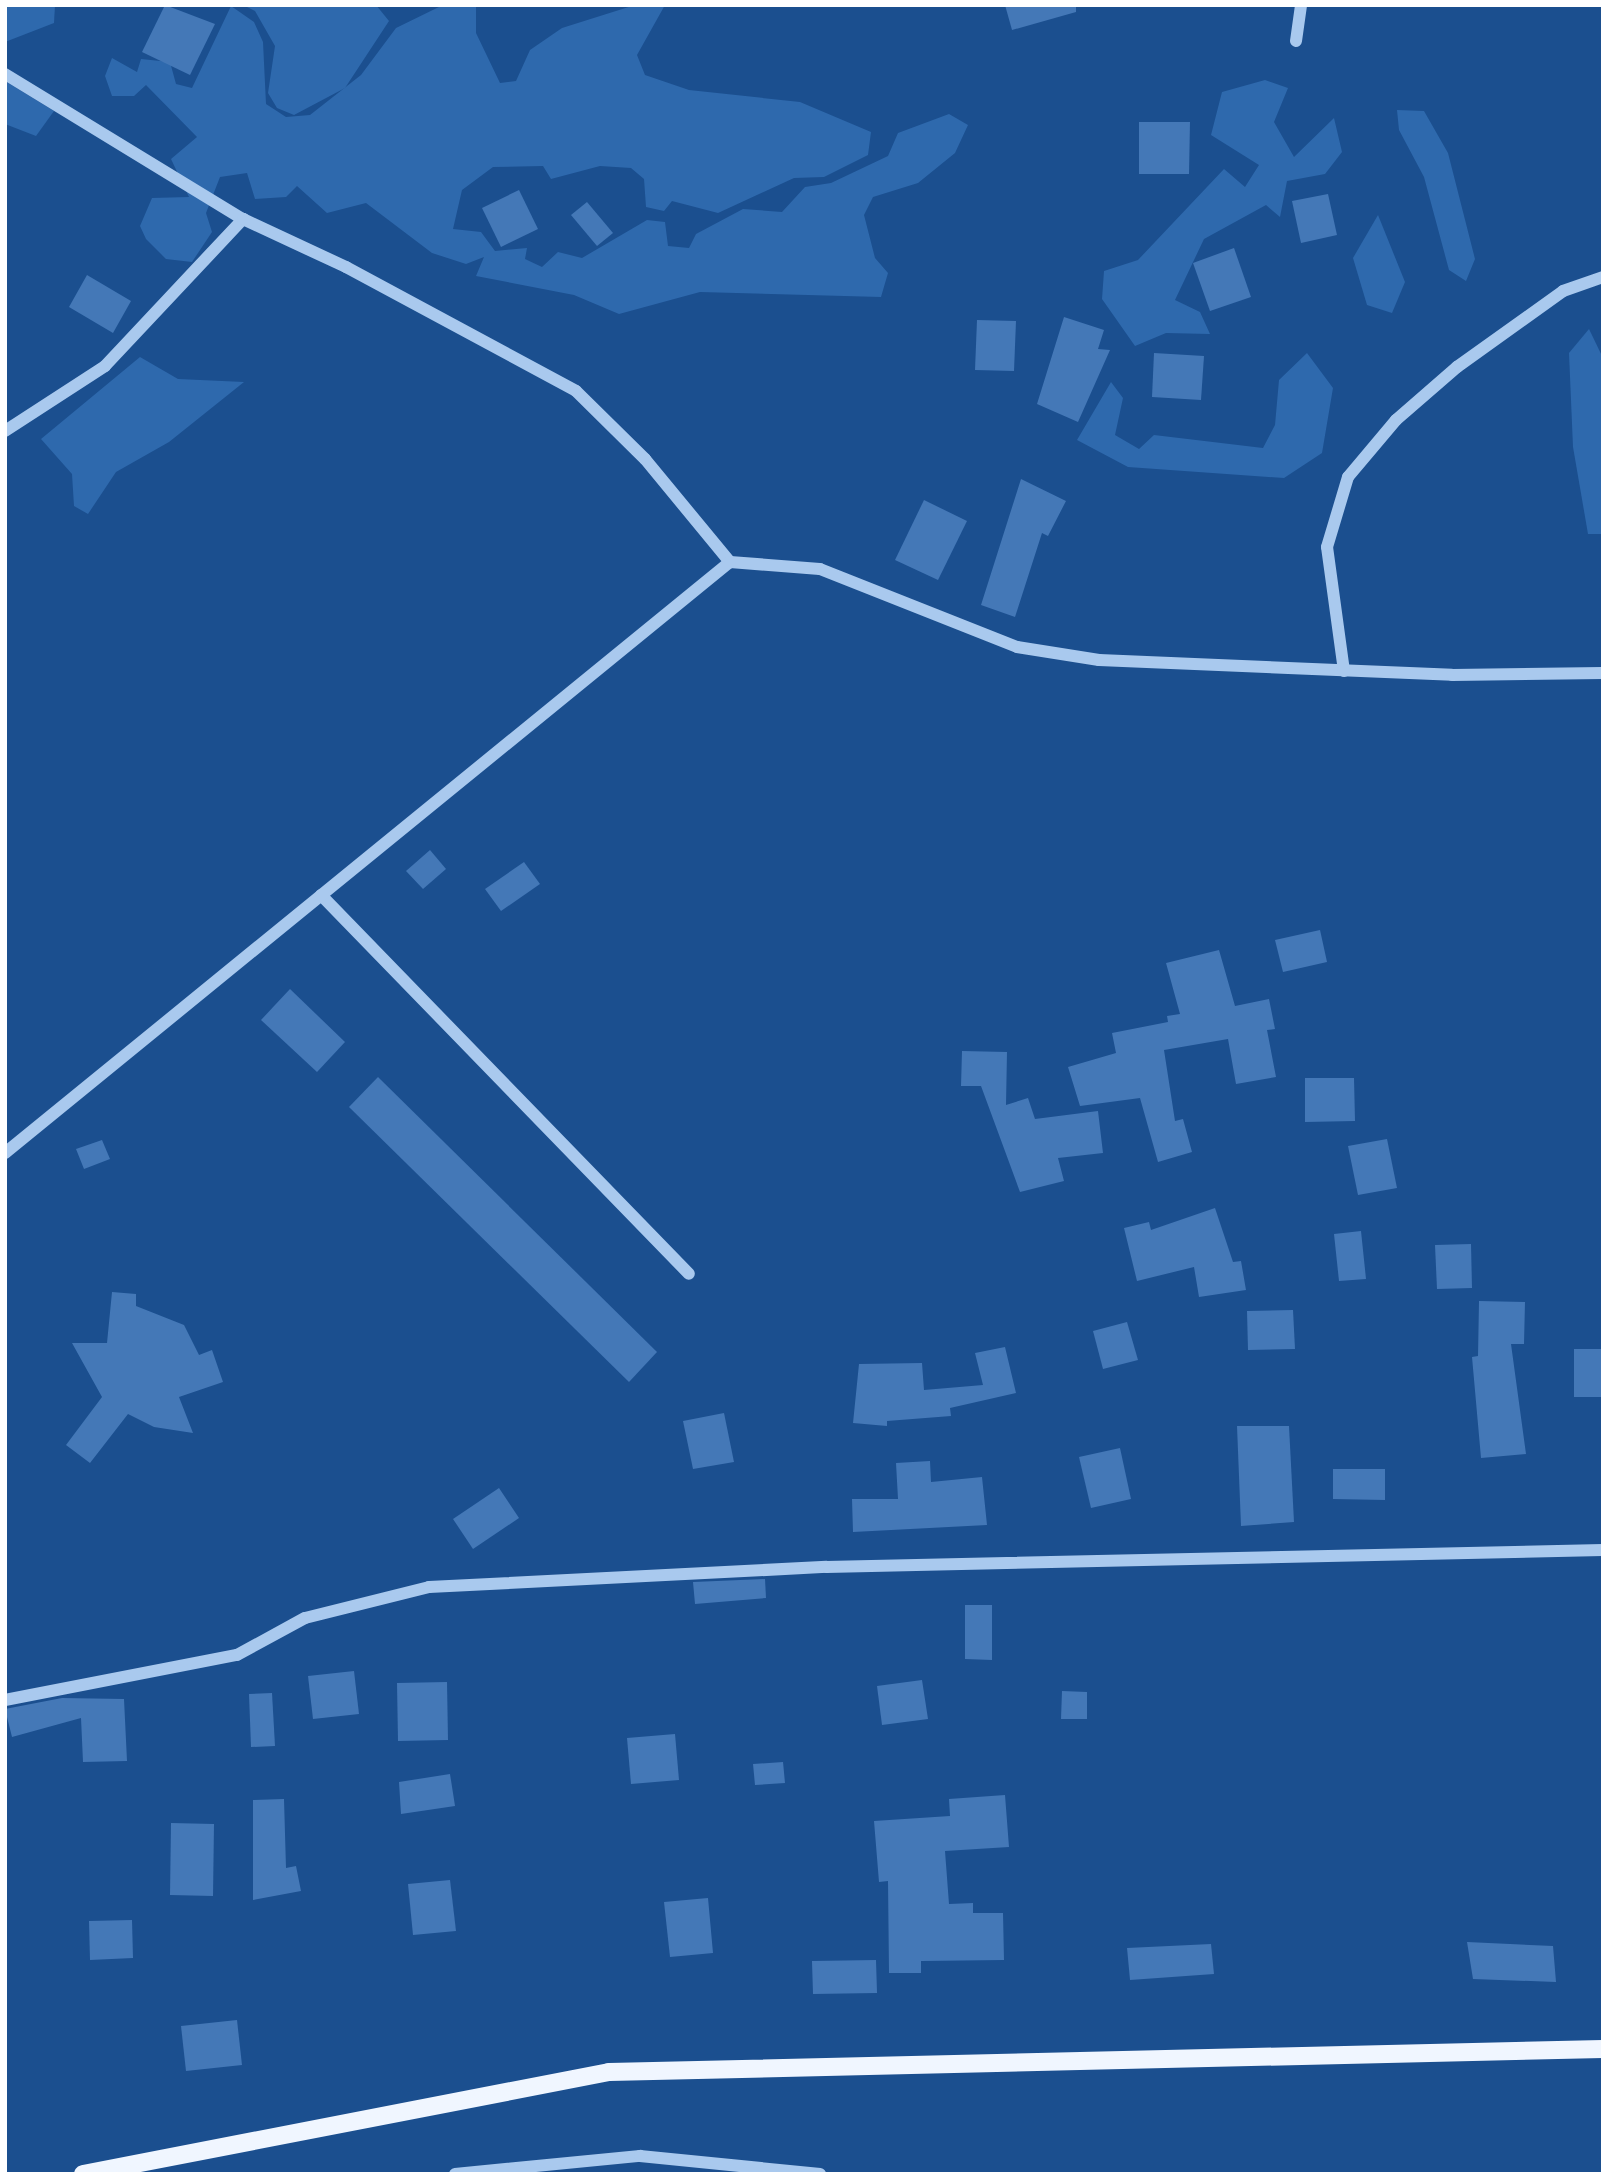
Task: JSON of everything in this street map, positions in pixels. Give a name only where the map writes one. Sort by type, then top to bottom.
[{"type":"main road","points":[[83,2174],[609,2072],[1603,2049]]},
{"type":"street","points":[[1296,41],[1300,5]]},
{"type":"street","points":[[5,74],[243,219],[346,267],[576,391],[645,459],[730,562]]},
{"type":"street","points":[[5,431],[105,366],[243,219]]},
{"type":"street","points":[[1344,671],[1328,547],[1348,477],[1396,420],[1457,367],[1563,291],[1603,277]]},
{"type":"street","points":[[5,1153],[730,562],[820,569],[1017,647],[1099,660],[1344,671],[1603,673]]},
{"type":"street","points":[[321,895],[689,1274]]},
{"type":"street","points":[[5,1700],[237,1655],[305,1618],[429,1587],[825,1567],[1603,1550]]},
{"type":"street","points":[[455,2174],[640,2157],[820,2174]]},
{"type":"shaded area","points":[[5,5],[55,5],[54,23],[5,42]]},
{"type":"shaded area","points":[[243,5],[376,5],[389,21],[345,88],[294,115],[277,108],[268,93],[275,46],[255,11]]},
{"type":"shaded area","points":[[443,5],[476,5],[476,33],[500,83],[516,81],[530,50],[562,28],[635,5],[665,5],[637,55],[645,75],[689,90],[800,102],[871,132],[868,155],[824,177],[794,178],[718,213],[672,201],[664,211],[646,207],[644,179],[631,168],[600,166],[551,179],[543,166],[493,167],[462,190],[453,229],[481,232],[495,251],[527,248],[525,259],[542,267],[558,252],[582,258],[647,220],[665,222],[668,246],[689,248],[696,234],[743,209],[782,212],[805,187],[831,183],[888,156],[898,133],[949,114],[968,125],[955,153],[918,183],[873,197],[864,215],[875,258],[888,273],[881,297],[700,292],[619,314],[574,295],[476,276],[484,257],[466,264],[432,253],[366,203],[327,213],[297,186],[286,197],[255,199],[247,173],[220,177],[206,213],[212,232],[192,262],[166,259],[146,239],[140,226],[152,198],[189,197],[171,159],[197,137],[146,85],[134,96],[112,96],[105,76],[112,58],[137,72],[141,59],[170,62],[176,84],[192,88],[231,6],[254,22],[263,42],[266,104],[286,117],[310,115],[361,75],[396,28]]},
{"type":"shaded area","points":[[1265,80],[1288,88],[1274,122],[1294,157],[1334,118],[1342,152],[1325,174],[1287,181],[1280,217],[1266,205],[1204,239],[1175,300],[1200,312],[1210,334],[1166,333],[1135,346],[1102,299],[1104,271],[1138,260],[1224,169],[1245,187],[1259,165],[1211,135],[1222,92]]},
{"type":"shaded area","points":[[5,81],[54,111],[36,136],[5,124]]},
{"type":"shaded area","points":[[1397,110],[1424,111],[1448,153],[1475,259],[1466,281],[1449,270],[1424,177],[1399,130]]},
{"type":"shaded area","points":[[1378,215],[1405,282],[1392,313],[1367,305],[1353,258]]},
{"type":"shaded area","points":[[1589,329],[1603,358],[1603,534],[1588,534],[1573,447],[1569,353]]},
{"type":"shaded area","points":[[1307,353],[1333,388],[1322,453],[1284,478],[1128,467],[1077,440],[1111,382],[1123,398],[1115,435],[1139,449],[1154,435],[1263,448],[1275,425],[1279,380]]},
{"type":"shaded area","points":[[140,357],[178,379],[244,382],[169,442],[116,472],[88,514],[74,506],[72,474],[41,439]]},
{"type":"building","points":[[165,5],[215,24],[190,75],[142,52]]},
{"type":"building","points":[[1005,5],[1076,5],[1076,12],[1012,30]]},
{"type":"building","points":[[1139,122],[1190,122],[1189,174],[1139,174]]},
{"type":"building","points":[[519,190],[538,229],[501,247],[482,208]]},
{"type":"building","points":[[1328,194],[1337,235],[1301,243],[1292,201]]},
{"type":"building","points":[[587,202],[613,233],[597,246],[571,215]]},
{"type":"building","points":[[1234,248],[1251,297],[1210,311],[1193,263]]},
{"type":"building","points":[[87,275],[131,301],[113,333],[69,307]]},
{"type":"building","points":[[1064,317],[1104,330],[1098,349],[1110,350],[1078,422],[1037,404]]},
{"type":"building","points":[[977,320],[1016,321],[1014,371],[975,370]]},
{"type":"building","points":[[1154,353],[1204,356],[1201,400],[1152,397]]},
{"type":"building","points":[[1021,479],[1066,501],[1048,536],[1042,533],[1015,617],[981,605]]},
{"type":"building","points":[[924,500],[967,521],[938,580],[895,560]]},
{"type":"building","points":[[430,850],[446,869],[423,889],[406,871]]},
{"type":"building","points":[[524,862],[540,884],[501,911],[485,889]]},
{"type":"building","points":[[1320,930],[1327,962],[1283,972],[1275,940]]},
{"type":"building","points":[[1219,950],[1235,1006],[1269,999],[1275,1029],[1267,1030],[1276,1077],[1236,1084],[1228,1039],[1164,1050],[1175,1121],[1183,1119],[1192,1152],[1158,1162],[1140,1098],[1080,1106],[1068,1067],[1116,1053],[1112,1033],[1168,1022],[1167,1016],[1180,1014],[1166,963]]},
{"type":"building","points":[[290,989],[345,1042],[317,1072],[261,1020]]},
{"type":"building","points":[[962,1051],[1007,1052],[1006,1105],[1028,1098],[1035,1119],[1098,1111],[1103,1153],[1058,1158],[1064,1181],[1020,1192],[981,1086],[961,1086]]},
{"type":"building","points":[[378,1077],[657,1352],[629,1382],[349,1107]]},
{"type":"building","points":[[1305,1078],[1354,1078],[1355,1121],[1305,1122]]},
{"type":"building","points":[[1387,1139],[1397,1188],[1358,1195],[1348,1146]]},
{"type":"building","points":[[102,1140],[110,1159],[84,1169],[76,1149]]},
{"type":"building","points":[[1215,1208],[1233,1262],[1241,1261],[1246,1290],[1199,1297],[1194,1267],[1137,1281],[1124,1228],[1149,1222],[1151,1230]]},
{"type":"building","points":[[1361,1231],[1366,1279],[1339,1281],[1334,1234]]},
{"type":"building","points":[[1471,1244],[1472,1288],[1437,1289],[1435,1245]]},
{"type":"building","points":[[112,1292],[136,1294],[136,1306],[184,1325],[199,1355],[212,1350],[223,1382],[179,1397],[193,1433],[154,1427],[128,1414],[90,1463],[66,1445],[102,1397],[72,1343],[107,1343]]},
{"type":"building","points":[[1479,1301],[1525,1302],[1524,1344],[1511,1344],[1526,1454],[1481,1458],[1472,1357],[1478,1356]]},
{"type":"building","points":[[1293,1310],[1295,1349],[1248,1350],[1247,1311]]},
{"type":"building","points":[[1127,1322],[1138,1360],[1103,1369],[1093,1331]]},
{"type":"building","points":[[1005,1347],[1016,1393],[950,1408],[951,1416],[887,1421],[887,1426],[853,1423],[859,1364],[922,1363],[924,1390],[983,1385],[975,1353]]},
{"type":"building","points":[[1574,1349],[1603,1349],[1603,1397],[1574,1397]]},
{"type":"building","points":[[724,1413],[734,1462],[693,1469],[683,1421]]},
{"type":"building","points":[[1237,1426],[1289,1426],[1294,1522],[1241,1526]]},
{"type":"building","points":[[1120,1448],[1131,1499],[1091,1508],[1079,1457]]},
{"type":"building","points":[[930,1461],[931,1482],[982,1477],[987,1525],[853,1532],[852,1499],[898,1499],[896,1463]]},
{"type":"building","points":[[1333,1469],[1385,1469],[1385,1500],[1333,1499]]},
{"type":"building","points":[[499,1488],[519,1518],[473,1549],[453,1519]]},
{"type":"building","points":[[765,1579],[766,1598],[695,1604],[693,1582]]},
{"type":"building","points":[[965,1605],[992,1605],[992,1660],[965,1659]]},
{"type":"building","points":[[354,1671],[359,1714],[313,1719],[308,1676]]},
{"type":"building","points":[[922,1680],[928,1719],[882,1725],[877,1686]]},
{"type":"building","points":[[447,1682],[448,1740],[398,1741],[397,1683]]},
{"type":"building","points":[[1062,1691],[1087,1692],[1087,1719],[1061,1719]]},
{"type":"building","points":[[272,1693],[275,1746],[251,1747],[249,1694]]},
{"type":"building","points":[[62,1698],[124,1699],[127,1761],[83,1762],[81,1718],[12,1737],[5,1709]]},
{"type":"building","points":[[675,1734],[679,1780],[631,1784],[627,1738]]},
{"type":"building","points":[[783,1762],[785,1783],[755,1785],[753,1764]]},
{"type":"building","points":[[450,1774],[455,1806],[401,1814],[399,1782]]},
{"type":"building","points":[[1005,1795],[1009,1847],[945,1851],[949,1904],[973,1903],[973,1913],[1003,1913],[1004,1960],[921,1961],[921,1973],[889,1973],[888,1881],[879,1882],[874,1821],[950,1816],[949,1799]]},
{"type":"building","points":[[284,1799],[286,1868],[296,1866],[301,1891],[253,1900],[253,1800]]},
{"type":"building","points":[[171,1823],[214,1824],[213,1896],[170,1895]]},
{"type":"building","points":[[450,1880],[456,1931],[413,1935],[408,1884]]},
{"type":"building","points":[[708,1898],[713,1953],[670,1957],[664,1902]]},
{"type":"building","points":[[132,1920],[133,1958],[90,1960],[89,1921]]},
{"type":"building","points":[[1467,1942],[1553,1946],[1556,1982],[1473,1979]]},
{"type":"building","points":[[1211,1944],[1214,1974],[1130,1980],[1127,1948]]},
{"type":"building","points":[[876,1960],[877,1993],[813,1994],[812,1961]]},
{"type":"building","points":[[237,2020],[242,2065],[186,2071],[181,2026]]}]
